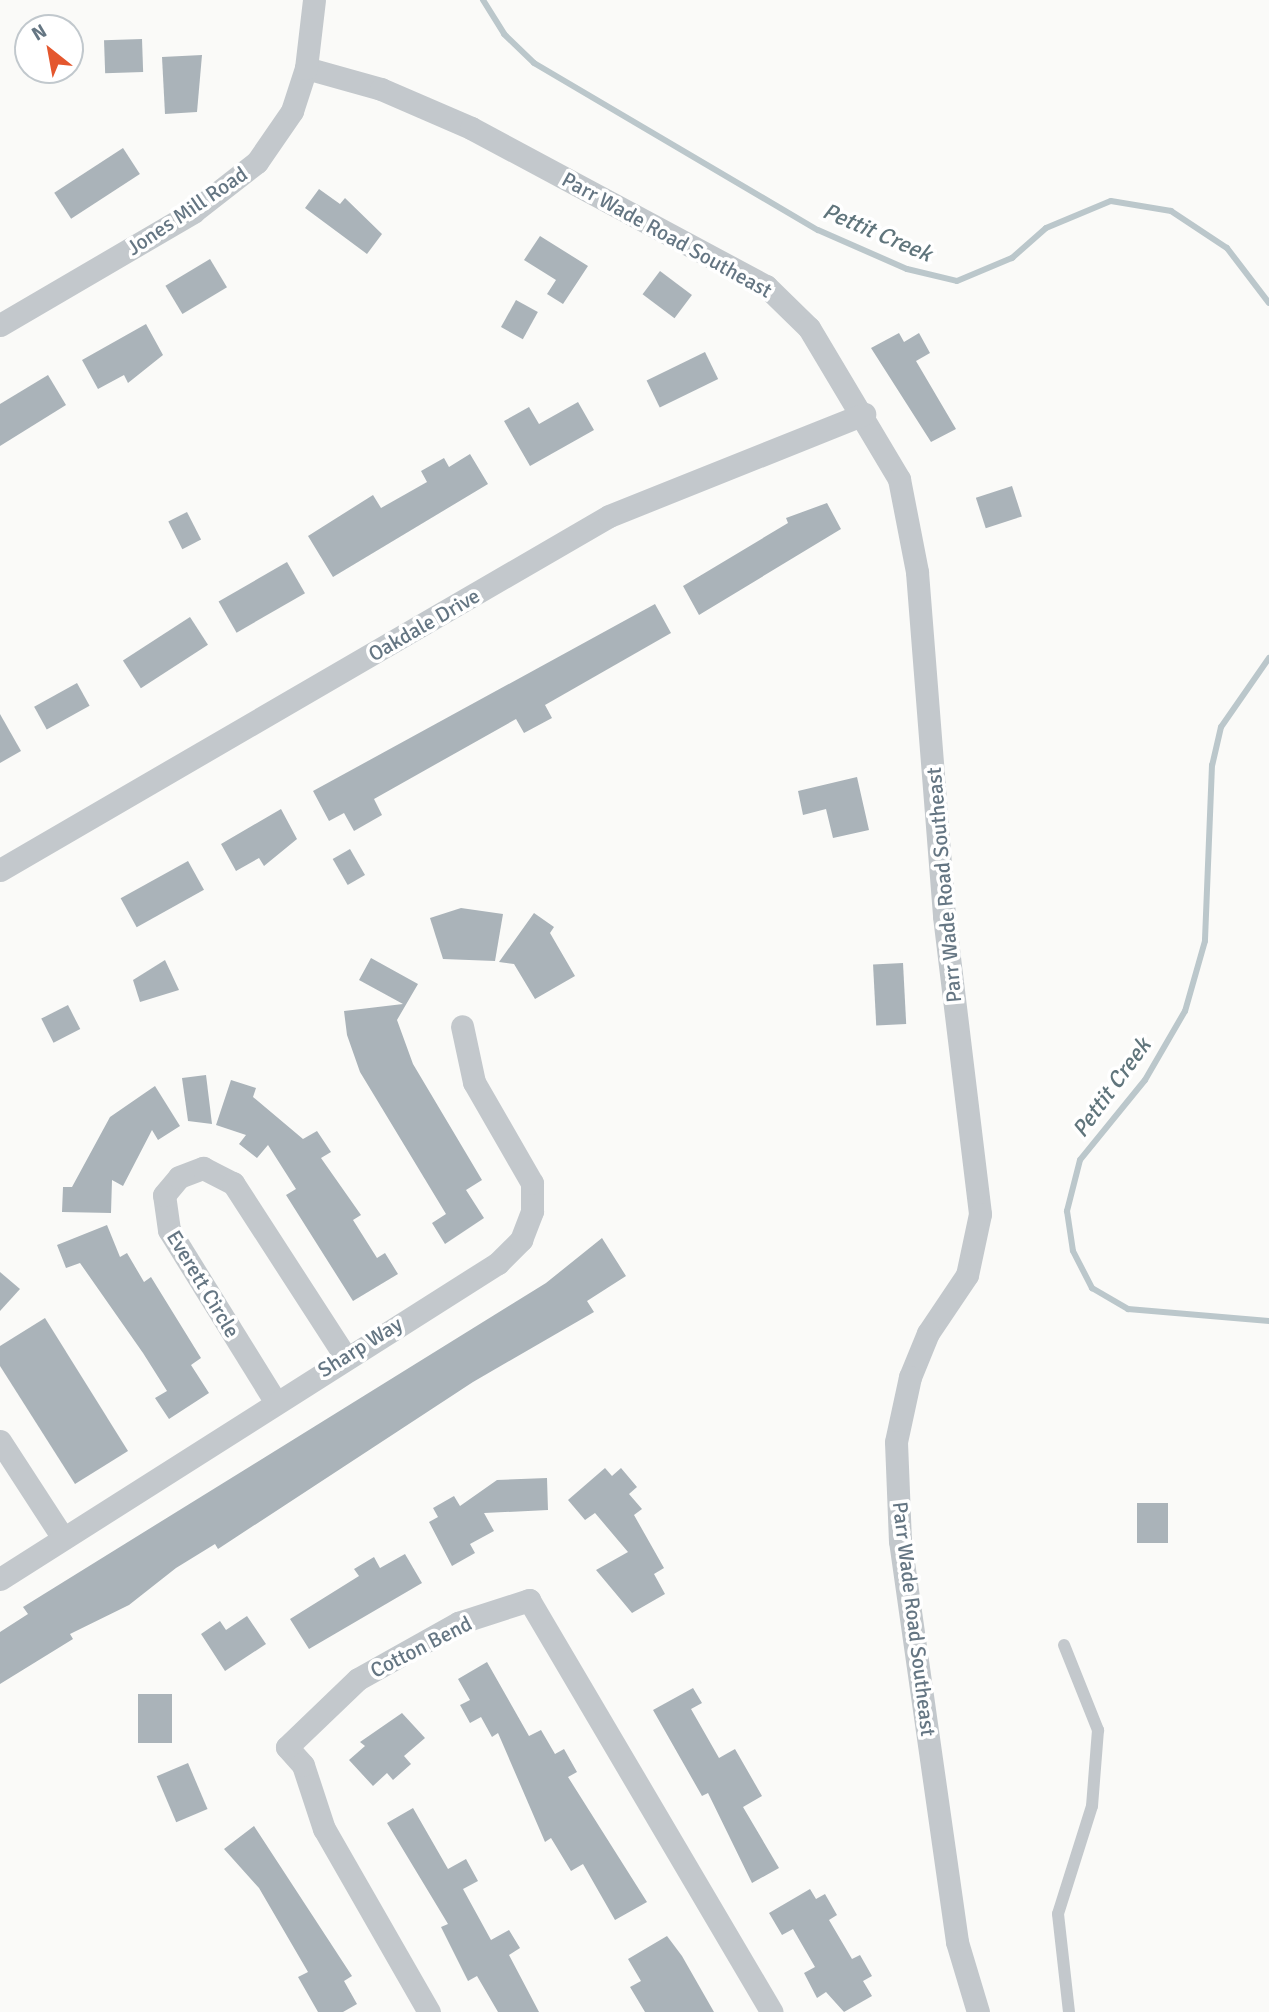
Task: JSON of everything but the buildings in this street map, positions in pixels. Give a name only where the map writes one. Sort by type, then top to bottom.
[{"type":"street","name":"Jones Mill Road","points":[[0,325],[240,177],[277,137],[306,68],[314,0]]},
{"type":"street","name":"Parr Wade Road Southeast","points":[[306,68],[381,89],[471,128],[766,286],[809,328],[864,414],[899,478],[917,572],[944,916],[980,1214],[967,1275],[928,1333],[910,1377],[896,1442],[900,1541],[957,1942],[978,2012]]},
{"type":"street","name":"Oakdale Drive","points":[[0,870],[609,516],[864,414]]},
{"type":"street","name":"Sharp Way","points":[[0,1579],[345,1356],[498,1263],[528,1226],[532,1183],[474,1082],[462,1026]]},
{"type":"street","name":"Everett Circle","points":[[275,1401],[169,1230],[164,1195],[179,1177],[203,1168],[233,1183],[345,1356]]},
{"type":"street","points":[[0,1441],[63,1538]]},
{"type":"street","name":"Cotton Bend","points":[[429,2012],[324,1829],[303,1765],[286,1748],[358,1679],[458,1623],[529,1600],[772,2012]]},
{"type":"lane","points":[[1065,1645],[1098,1730],[1092,1806],[1058,1914],[1069,2012]]},
{"type":"waterway","name":"Pettit Creek","points":[[483,0],[504,34],[534,63],[818,230],[907,269],[957,281],[1012,258],[1046,228],[1111,201],[1171,211],[1227,248],[1269,303]]},
{"type":"waterway","name":"Pettit Creek","points":[[1269,658],[1221,727],[1212,765],[1205,941],[1185,1011],[1145,1080],[1080,1160],[1067,1211],[1073,1251],[1092,1288],[1128,1309],[1269,1321]]}]
